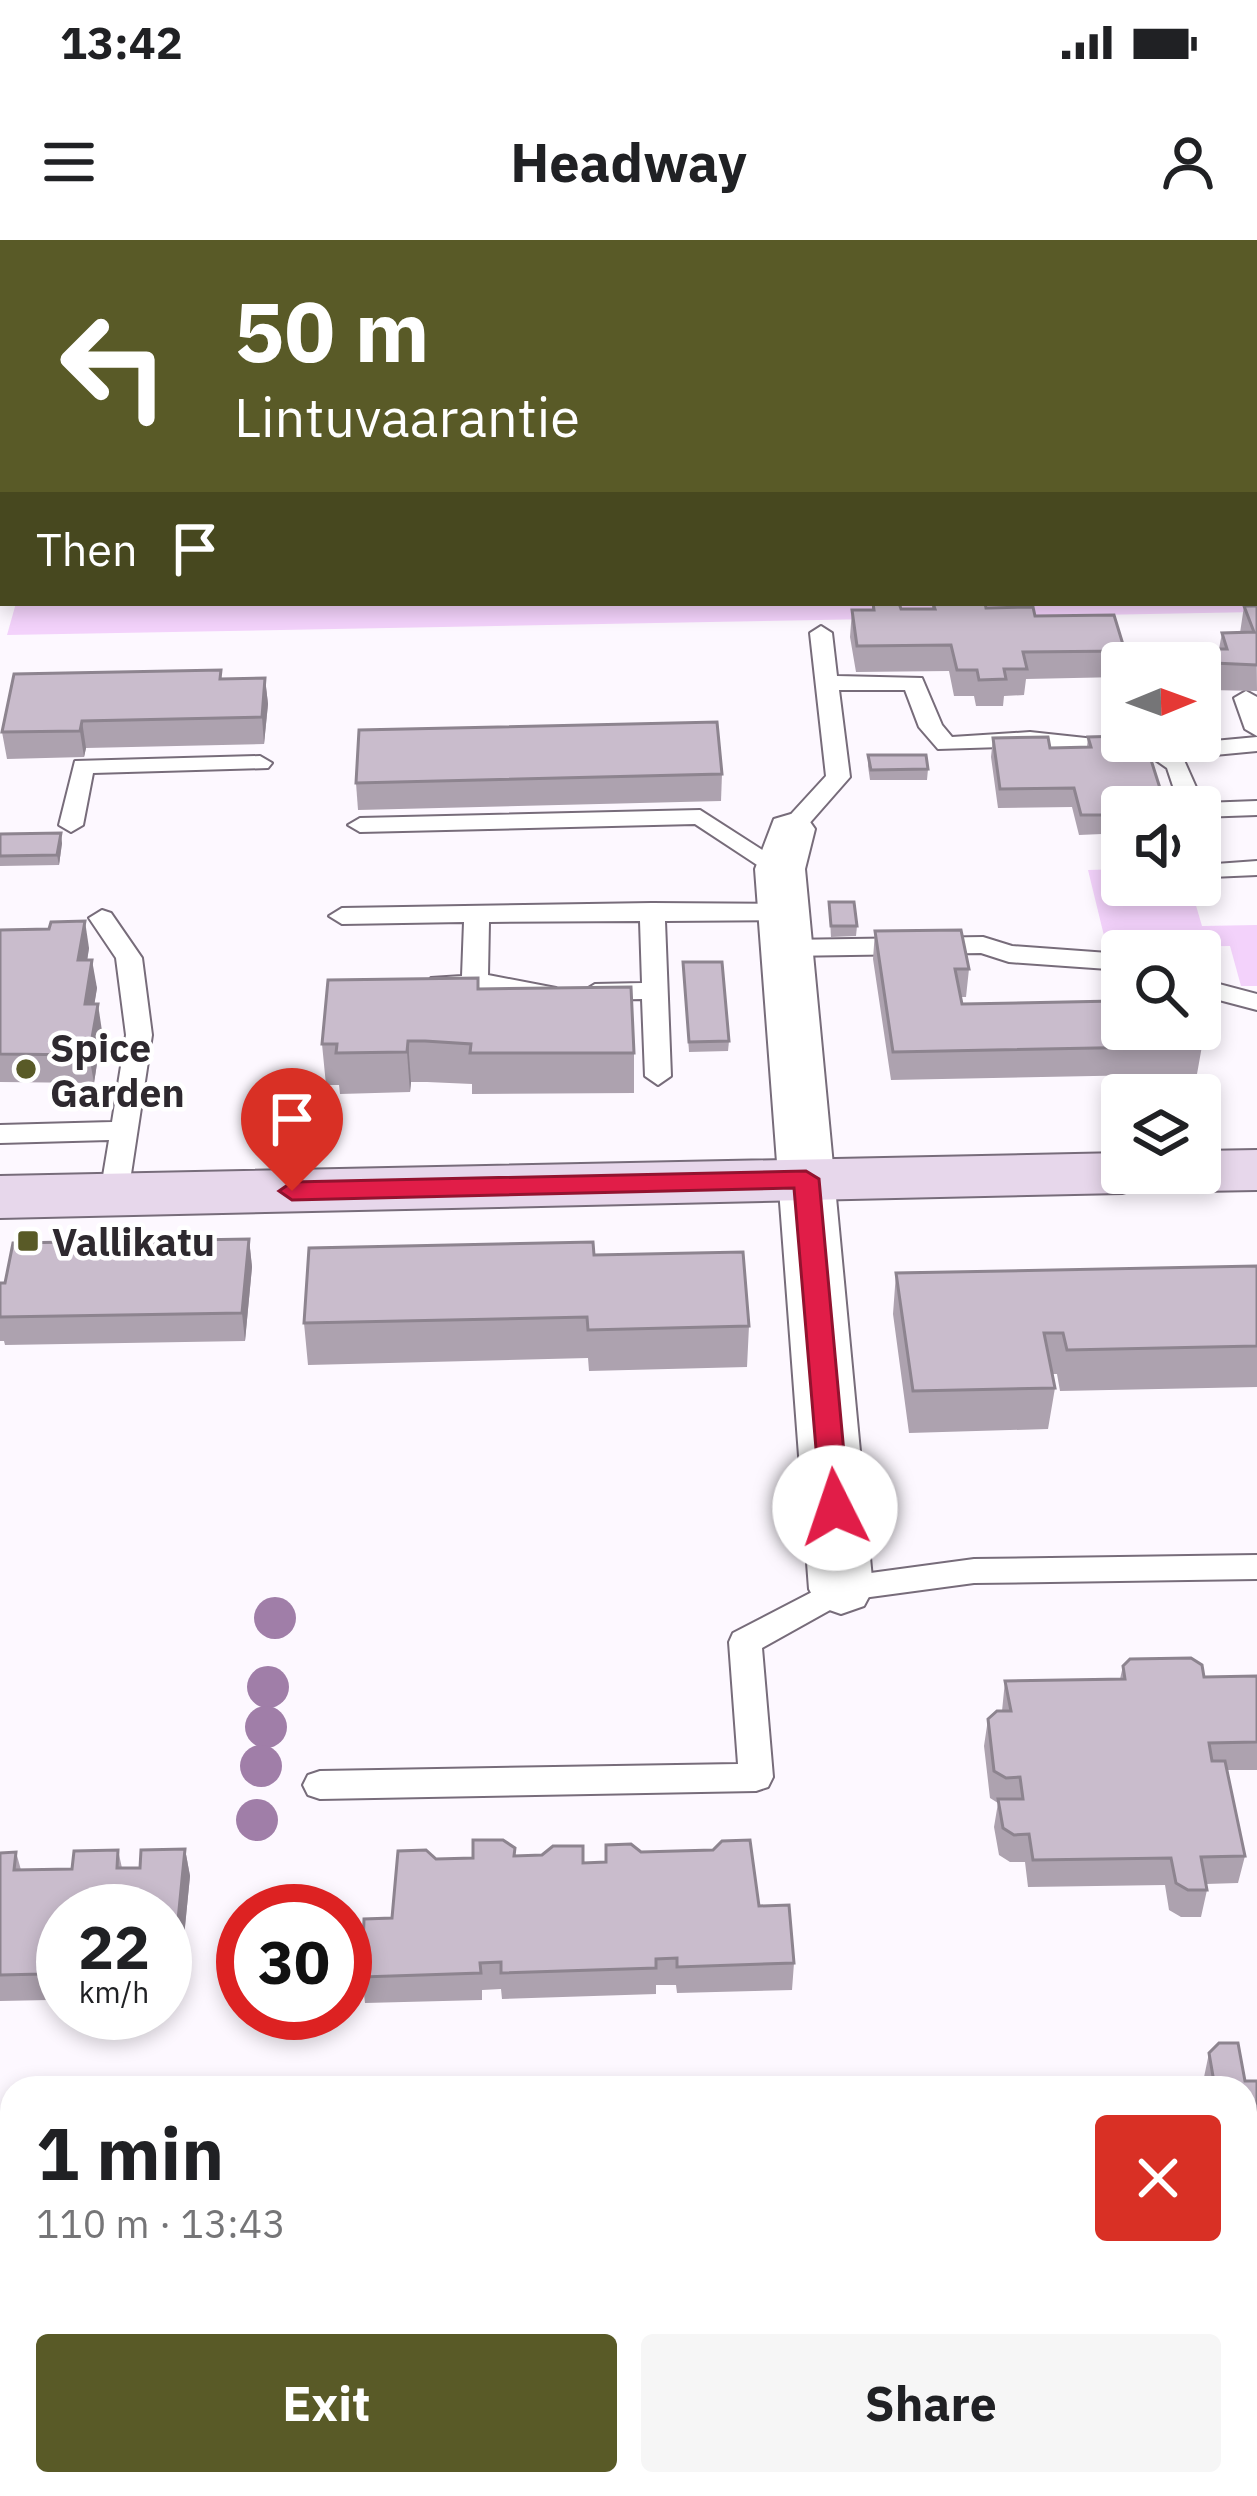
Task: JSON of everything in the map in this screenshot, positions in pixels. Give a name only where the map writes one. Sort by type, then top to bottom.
[{"type":"street","points":[[785,890],[841,1589]]},
{"type":"street","points":[[1221,1171],[1257,1170]]},
{"type":"street","points":[[0,1197],[1101,1173]]},
{"type":"lane","points":[[785,890],[838,776],[821,633]]},
{"type":"lane","points":[[827,683],[914,683],[931,727],[946,744],[1030,739],[1101,747]]},
{"type":"lane","points":[[1246,698],[1257,729]]},
{"type":"lane","points":[[1221,747],[1257,744]]},
{"type":"lane","points":[[71,825],[83,766],[260,763]]},
{"type":"lane","points":[[1221,808],[1257,808]]},
{"type":"lane","points":[[360,825],[700,817],[785,890]]},
{"type":"lane","points":[[1221,870],[1257,868]]},
{"type":"lane","points":[[342,916],[652,911],[785,890],[1009,954],[1101,961]]},
{"type":"lane","points":[[652,911],[658,1076]]},
{"type":"lane","points":[[475,982],[477,914]]},
{"type":"lane","points":[[102,918],[129,958],[139,1035],[114,1194]]},
{"type":"lane","points":[[416,987],[475,982],[532,994],[655,991]]},
{"type":"lane","points":[[1221,993],[1257,1002]]},
{"type":"lane","points":[[0,1134],[124,1131]]},
{"type":"lane","points":[[320,1785],[756,1777],[746,1642],[841,1589],[974,1571],[1257,1567]]},
{"type":"shaded area","points":[[15,606],[1257,606],[1257,612],[7,635]]},
{"type":"shaded area","points":[[1088,870],[1101,870],[1101,906],[1196,906],[1202,926],[1257,925],[1257,986],[1241,986],[1230,946],[1221,946],[1221,930],[1103,930]]},
{"type":"building","points":[[986,606],[1033,607],[1035,616],[1114,615],[1122,642],[1101,642],[1101,651],[1023,652],[1027,669],[1004,669],[1006,679],[979,680],[977,670],[957,670],[951,645],[857,646],[852,610]]},
{"type":"building","points":[[1244,606],[1257,606],[1257,665],[1221,663],[1221,649],[1227,649],[1222,633],[1254,632]]},
{"type":"building","points":[[221,670],[220,679],[265,678],[262,717],[82,721],[80,731],[2,732],[14,674]]},
{"type":"building","points":[[717,722],[722,774],[356,783],[359,730]]},
{"type":"building","points":[[1048,737],[1050,748],[1091,747],[1088,737],[1101,737],[1101,762],[1152,762],[1159,786],[1101,786],[1101,815],[1081,815],[1074,788],[1000,789],[993,738]]},
{"type":"building","points":[[868,755],[926,755],[928,769],[871,770]]},
{"type":"building","points":[[61,833],[57,855],[0,856],[0,834]]},
{"type":"building","points":[[829,902],[854,902],[857,926],[831,926]]},
{"type":"building","points":[[85,921],[78,960],[92,960],[85,1004],[98,1004],[89,1055],[0,1054],[0,930],[49,929],[51,922]]},
{"type":"building","points":[[961,930],[969,969],[955,969],[962,1004],[1101,1001],[1101,1048],[893,1052],[875,931]]},
{"type":"building","points":[[683,962],[722,962],[729,1041],[689,1042]]},
{"type":"building","points":[[478,978],[478,989],[631,987],[634,1053],[470,1053],[471,1044],[408,1041],[407,1052],[336,1053],[337,1044],[322,1044],[328,980]]},
{"type":"building","points":[[249,1239],[242,1313],[0,1317],[0,1283],[5,1283],[13,1243]]},
{"type":"building","points":[[593,1242],[594,1255],[743,1252],[749,1326],[588,1330],[587,1317],[304,1323],[309,1248]]},
{"type":"building","points":[[1257,1266],[1257,1346],[1067,1350],[1063,1333],[1044,1333],[1055,1388],[913,1391],[896,1273]]},
{"type":"building","points":[[1191,1658],[1202,1665],[1204,1677],[1257,1676],[1257,1742],[1209,1743],[1212,1761],[1225,1761],[1245,1856],[1201,1857],[1207,1890],[1188,1890],[1176,1883],[1171,1858],[1033,1860],[1029,1834],[1014,1835],[1003,1828],[998,1799],[1023,1799],[1020,1777],[1006,1778],[994,1771],[988,1719],[997,1711],[1011,1711],[1005,1681],[1125,1679],[1123,1666],[1130,1659]]},
{"type":"building","points":[[473,1840],[503,1840],[515,1848],[514,1856],[542,1855],[553,1846],[583,1846],[583,1863],[606,1862],[606,1845],[631,1844],[641,1852],[713,1850],[722,1841],[750,1840],[759,1906],[789,1905],[794,1963],[677,1967],[677,1958],[656,1959],[656,1968],[501,1973],[501,1962],[480,1963],[481,1973],[372,1977],[372,1919],[392,1918],[398,1851],[426,1850],[436,1859],[473,1858]]},
{"type":"building","points":[[185,1849],[182,1884],[36,1884],[36,1974],[0,1975],[0,1853],[16,1852],[14,1870],[72,1869],[74,1851],[118,1850],[117,1868],[140,1868],[141,1850]]},
{"type":"building","points":[[1219,2043],[1238,2043],[1244,2076],[1213,2076],[1209,2053]]},
{"type":"place","name":"Spice Garden","points":[[26,1069]]},
{"type":"place","name":"Vallikatu","points":[[28,1241]]},
{"type":"route","points":[[292,1191],[806,1179],[835,1508]]}]
